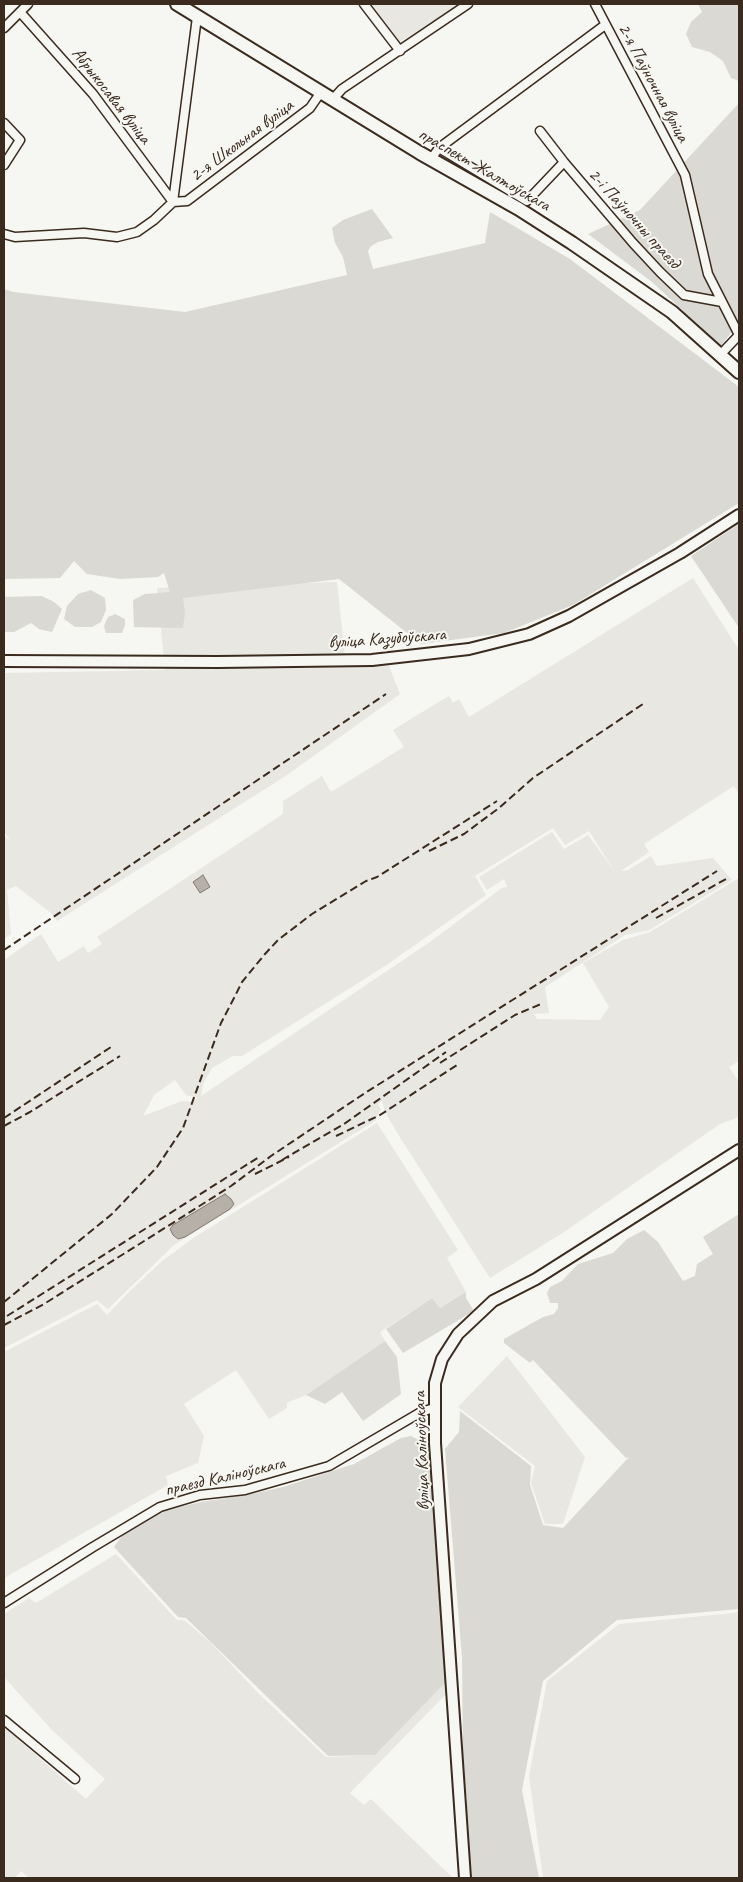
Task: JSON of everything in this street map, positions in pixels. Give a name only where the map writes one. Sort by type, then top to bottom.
[{"type":"main road","name":"праспект Жалтоўскага","points":[[187,9],[431,160],[519,209],[597,260],[672,312],[739,372]]},
{"type":"street","points":[[4,28],[28,4]]},
{"type":"street","points":[[364,4],[400,51]]},
{"type":"street","points":[[333,99],[342,89],[468,4]]},
{"type":"street","name":"2-я Паўночная вуліца","points":[[595,4],[685,175],[708,274],[739,335]]},
{"type":"street","name":"праспект Жалтоўскага","points":[[173,202],[187,9]]},
{"type":"street","name":"Абрыкосавая вуліца","points":[[20,12],[55,49],[93,94],[173,202]]},
{"type":"street","points":[[431,160],[439,148],[605,25]]},
{"type":"street","name":"2-я Школьная вуліца","points":[[173,202],[187,202],[310,108],[321,92]]},
{"type":"street","points":[[4,123],[20,140],[4,165]]},
{"type":"street","name":"2-і Паўночны праезд","points":[[540,131],[564,162],[660,272],[684,295],[722,302]]},
{"type":"street","points":[[439,148],[527,201],[564,162]]},
{"type":"street","points":[[4,234],[15,237],[84,233],[117,238],[137,232],[154,220],[173,202]]},
{"type":"street","points":[[720,355],[739,335]]},
{"type":"street","name":"вуліца Казубоўскага","points":[[4,661],[218,662],[372,660],[469,649],[529,634],[568,616],[680,553],[739,515]]},
{"type":"street","name":"вуліца Каліноўскага","points":[[464,1878],[435,1443],[435,1383],[438,1369],[446,1351],[458,1334],[493,1301],[536,1279],[739,1150]]},
{"type":"street","name":"праезд Каліноўскага","points":[[4,1603],[92,1547],[160,1507],[200,1495],[253,1488],[329,1466],[422,1412],[434,1408]]},
{"type":"street","points":[[4,1720],[75,1779]]},
{"type":"shaded area","points":[[370,4],[464,4],[398,43]]},
{"type":"shaded area","points":[[698,4],[739,4],[739,81],[731,78],[723,61],[710,52],[692,47],[686,34],[691,22],[702,12]]},
{"type":"shaded area","points":[[739,103],[739,322],[721,346],[652,282],[588,234],[640,210]]},
{"type":"shaded area","points":[[372,209],[393,238],[371,246],[368,251],[373,269],[485,243],[490,212],[570,259],[739,387],[739,503],[573,605],[504,633],[421,644],[339,579],[183,598],[185,612],[183,628],[134,627],[133,600],[145,594],[170,592],[164,573],[158,577],[120,579],[87,574],[74,561],[60,578],[4,579],[4,289],[13,292],[185,312],[347,275],[343,257],[335,243],[332,228],[343,220]]},
{"type":"shaded area","points":[[739,524],[739,628],[691,556]]},
{"type":"shaded area","points":[[693,578],[739,650],[739,794],[734,786],[644,844],[649,852],[621,871],[628,870],[651,856],[657,866],[713,858],[732,880],[649,930],[625,935],[545,987],[549,1013],[534,1014],[537,1019],[600,1020],[609,1007],[583,963],[623,940],[650,932],[739,878],[739,1061],[729,1067],[739,1082],[739,1117],[720,1124],[564,1232],[490,1278],[401,1139],[385,1112],[382,1101],[378,1104],[381,1110],[375,1121],[174,1245],[108,1309],[97,1300],[4,1348],[4,960],[41,934],[58,962],[84,946],[88,953],[102,944],[97,937],[283,814],[283,801],[322,776],[331,792],[404,747],[393,730],[409,720],[449,696],[453,703],[459,699],[469,717]],"holes":[[[553,828],[565,845],[589,831],[615,872],[588,835],[564,849],[552,832],[479,877],[487,890],[504,879],[507,887],[502,888],[430,942],[201,1096],[203,1084],[212,1068],[233,1056],[242,1056],[385,966],[486,895],[475,876]],[[175,1080],[186,1095],[198,1098],[192,1102],[182,1101],[143,1116],[154,1095]]]},
{"type":"shaded area","points":[[337,582],[346,666],[389,666],[400,694],[287,775],[57,921],[51,913],[16,886],[7,890],[11,934],[4,939],[4,836],[10,840],[5,833],[4,808],[4,673],[165,670],[157,588]]},
{"type":"shaded area","points":[[91,590],[105,598],[106,610],[101,622],[92,627],[75,627],[64,619],[67,606],[78,594]]},
{"type":"shaded area","points":[[42,596],[54,602],[62,609],[52,632],[39,629],[31,623],[14,632],[4,632],[4,597]]},
{"type":"shaded area","points":[[115,614],[125,619],[122,633],[106,633],[104,626],[108,617]]},
{"type":"shaded area","points":[[203,875],[210,887],[200,893],[193,882]]},
{"type":"shaded area","points":[[377,1123],[458,1250],[447,1258],[466,1292],[440,1308],[432,1298],[380,1332],[385,1341],[306,1395],[287,1403],[287,1408],[269,1419],[236,1370],[184,1404],[204,1436],[198,1463],[166,1476],[168,1485],[4,1578],[4,1352],[97,1304],[107,1315],[162,1261],[195,1237]]},
{"type":"shaded area","points":[[225,1194],[234,1204],[230,1209],[185,1237],[178,1239],[173,1235],[170,1229],[173,1225]]},
{"type":"shaded area","points":[[739,1214],[739,1609],[617,1620],[543,1681],[522,1790],[539,1878],[469,1878],[465,1805],[467,1801],[463,1770],[462,1658],[445,1449],[459,1432],[460,1411],[531,1466],[530,1485],[543,1525],[563,1528],[629,1457],[626,1458],[533,1360],[530,1363],[504,1343],[504,1339],[543,1317],[554,1314],[558,1308],[558,1303],[550,1303],[547,1293],[550,1287],[562,1281],[578,1264],[613,1253],[627,1239],[644,1230],[658,1242],[683,1281],[695,1276],[697,1264],[713,1254],[703,1237]]},
{"type":"shaded area","points":[[466,1292],[466,1298],[474,1311],[403,1353],[386,1329],[432,1298],[440,1308]]},
{"type":"shaded area","points":[[385,1341],[397,1357],[401,1394],[363,1421],[342,1392],[325,1404],[306,1395]]},
{"type":"shaded area","points":[[507,1356],[585,1457],[563,1524],[545,1524],[531,1483],[535,1466],[458,1407]]},
{"type":"shaded area","points":[[411,1436],[430,1446],[433,1457],[448,1671],[446,1682],[375,1755],[328,1756],[186,1618],[178,1617],[114,1547],[123,1534],[162,1511],[283,1487],[354,1464],[401,1438]]},
{"type":"shaded area","points":[[116,1554],[177,1620],[184,1620],[210,1642],[258,1693],[326,1757],[375,1755],[446,1682],[449,1682],[448,1692],[350,1793],[364,1805],[371,1799],[453,1878],[29,1878],[21,1871],[14,1878],[4,1878],[4,1727],[86,1799],[105,1779],[51,1729],[4,1677],[4,1614],[29,1598],[36,1603]]},
{"type":"shaded area","points":[[739,1611],[739,1878],[543,1878],[529,1776],[547,1681],[619,1624]]},
{"type":"railway","points":[[4,950],[386,694]]},
{"type":"railway","points":[[429,851],[464,834],[499,808],[533,778],[643,704]]},
{"type":"railway","points":[[4,1302],[112,1214],[157,1167],[183,1128],[221,1023],[242,982],[278,940],[312,914],[366,881],[377,877],[497,801]]},
{"type":"railway","points":[[4,1325],[44,1304],[231,1186],[271,1156],[365,1093],[717,871]]},
{"type":"railway","points":[[656,918],[726,879]]},
{"type":"railway","points":[[440,1063],[515,1015],[541,1004]]},
{"type":"railway","points":[[4,1118],[114,1045]]},
{"type":"railway","points":[[282,1160],[344,1124],[446,1052]]},
{"type":"railway","points":[[4,1126],[120,1056]]},
{"type":"railway","points":[[336,1136],[380,1115],[457,1065]]},
{"type":"railway","points":[[7,1316],[259,1157]]},
{"type":"railway","points":[[255,1174],[289,1157]]}]
